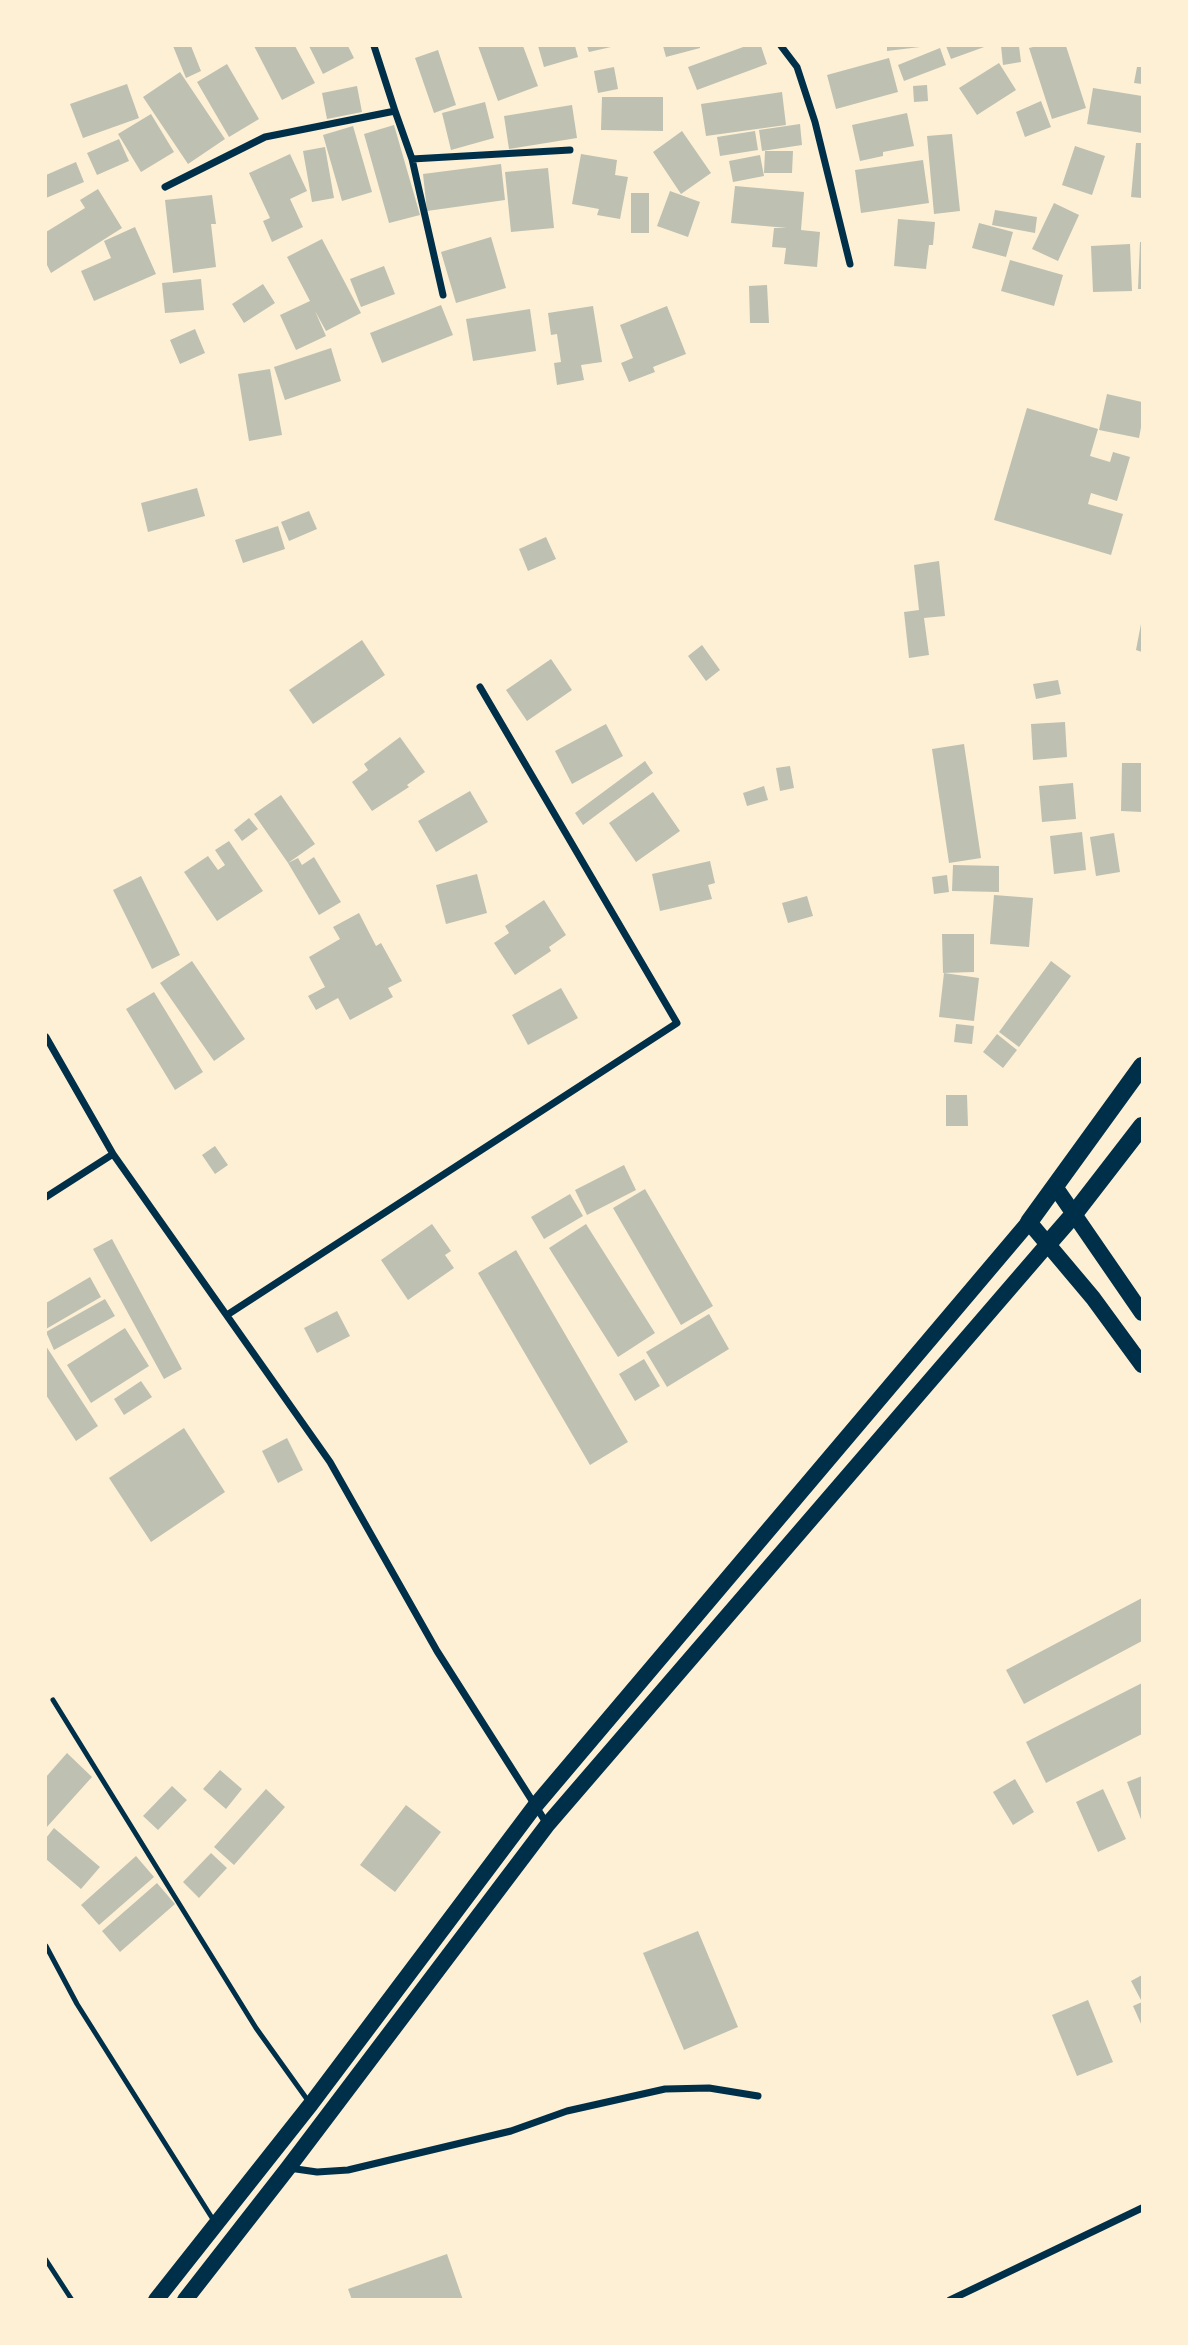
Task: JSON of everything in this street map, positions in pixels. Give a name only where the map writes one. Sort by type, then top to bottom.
[{"type":"highway","points":[[1029,1222],[1143,1066]]},
{"type":"highway","points":[[1047,1245],[1143,1126]]},
{"type":"main road","points":[[1056,1188],[1141,1307]]},
{"type":"main road","points":[[156,2300],[311,2104],[535,1807],[1029,1222],[1093,1298],[1143,1365]]},
{"type":"main road","points":[[185,2300],[548,1824],[1047,1245]]},
{"type":"street","points":[[374,46],[412,159],[443,295]]},
{"type":"street","points":[[781,46],[797,67],[815,122],[850,264]]},
{"type":"street","points":[[165,187],[265,137],[395,111]]},
{"type":"street","points":[[412,159],[570,150]]},
{"type":"street","points":[[227,1315],[677,1023],[480,687]]},
{"type":"street","points":[[46,1037],[113,1154],[330,1462],[437,1651],[548,1824]]},
{"type":"street","points":[[46,1197],[113,1154]]},
{"type":"street","points":[[288,2168],[317,2172],[348,2170],[511,2131],[568,2111],[665,2089],[709,2088],[758,2096]]},
{"type":"street","points":[[950,2300],[1143,2208]]},
{"type":"lane","points":[[53,1700],[256,2028],[311,2104]]},
{"type":"lane","points":[[46,1946],[77,2004],[216,2224]]},
{"type":"lane","points":[[46,2260],[72,2300]]},
{"type":"building","points":[[173,46],[191,46],[201,71],[186,78]]},
{"type":"building","points":[[254,46],[295,46],[315,83],[282,100]]},
{"type":"building","points":[[309,46],[348,46],[354,58],[323,74]]},
{"type":"building","points":[[478,46],[523,46],[538,86],[498,101]]},
{"type":"building","points":[[538,46],[575,46],[578,57],[544,67]]},
{"type":"building","points":[[587,46],[611,46],[611,47],[589,52]]},
{"type":"building","points":[[663,46],[700,46],[700,48],[666,57]]},
{"type":"building","points":[[746,46],[761,46],[767,64],[697,90],[688,67]]},
{"type":"building","points":[[887,46],[919,46],[920,47],[887,51]]},
{"type":"building","points":[[946,46],[987,46],[951,59]]},
{"type":"building","points":[[1001,46],[1019,46],[1021,62],[1003,65]]},
{"type":"building","points":[[1066,46],[1086,108],[1052,119],[1029,48]]},
{"type":"building","points":[[940,48],[946,65],[904,81],[898,65]]},
{"type":"building","points":[[438,50],[456,105],[434,113],[415,58]]},
{"type":"building","points":[[889,58],[898,92],[836,109],[827,75]]},
{"type":"building","points":[[999,63],[1016,90],[977,115],[959,88]]},
{"type":"building","points":[[227,64],[259,119],[229,137],[197,82]]},
{"type":"building","points":[[614,67],[618,89],[598,93],[594,71]]},
{"type":"building","points":[[1137,67],[1142,67],[1142,84],[1134,83]]},
{"type":"building","points":[[180,72],[225,139],[188,164],[143,97]]},
{"type":"building","points":[[127,84],[139,118],[83,138],[70,104]]},
{"type":"building","points":[[927,85],[928,101],[914,102],[913,86]]},
{"type":"building","points":[[357,86],[362,112],[327,119],[322,93]]},
{"type":"building","points":[[1093,88],[1142,96],[1142,133],[1087,124]]},
{"type":"building","points":[[782,92],[786,125],[706,136],[701,104]]},
{"type":"building","points":[[602,97],[663,97],[663,131],[601,130]]},
{"type":"building","points":[[1041,101],[1051,127],[1025,137],[1016,112]]},
{"type":"building","points":[[485,102],[494,138],[451,150],[442,113]]},
{"type":"building","points":[[572,105],[577,138],[509,149],[504,116]]},
{"type":"building","points":[[907,113],[914,146],[883,152],[883,156],[860,161],[852,125]]},
{"type":"building","points":[[151,114],[174,152],[141,172],[118,134]]},
{"type":"building","points":[[800,124],[802,145],[762,151],[759,130]]},
{"type":"building","points":[[394,125],[420,215],[389,223],[364,134]]},
{"type":"building","points":[[353,126],[372,192],[342,201],[323,135]]},
{"type":"building","points":[[682,131],[711,173],[681,194],[653,152]]},
{"type":"building","points":[[755,131],[758,150],[720,156],[717,137]]},
{"type":"building","points":[[952,134],[960,211],[934,214],[927,136]]},
{"type":"building","points":[[119,139],[129,161],[97,175],[87,153]]},
{"type":"building","points":[[1136,143],[1142,143],[1142,198],[1131,197]]},
{"type":"building","points":[[1075,146],[1105,156],[1092,195],[1062,185]]},
{"type":"building","points":[[325,147],[334,198],[312,202],[303,151]]},
{"type":"building","points":[[765,151],[793,151],[792,173],[764,173]]},
{"type":"building","points":[[290,154],[307,191],[290,199],[303,227],[272,242],[263,221],[270,218],[249,173]]},
{"type":"building","points":[[581,154],[617,160],[615,175],[628,177],[620,219],[597,215],[599,209],[572,204]]},
{"type":"building","points":[[760,155],[764,176],[733,182],[729,161]]},
{"type":"building","points":[[923,160],[929,203],[861,213],[855,170]]},
{"type":"building","points":[[76,162],[84,182],[46,198],[46,175]]},
{"type":"building","points":[[501,164],[505,200],[427,211],[423,174]]},
{"type":"building","points":[[548,168],[554,228],[511,232],[505,172]]},
{"type":"building","points":[[735,186],[804,192],[801,230],[820,232],[817,267],[784,264],[786,248],[772,247],[774,228],[787,228],[731,223]]},
{"type":"building","points":[[98,189],[122,228],[51,273],[46,263],[46,232],[85,208],[80,200]]},
{"type":"building","points":[[670,191],[700,202],[688,237],[657,226]]},
{"type":"building","points":[[631,193],[649,193],[649,233],[631,233]]},
{"type":"building","points":[[212,195],[216,224],[211,224],[216,267],[173,273],[165,200]]},
{"type":"building","points":[[1054,203],[1079,215],[1058,261],[1032,249]]},
{"type":"building","points":[[995,210],[1037,217],[1035,233],[992,225]]},
{"type":"building","points":[[898,219],[935,222],[933,245],[929,245],[926,269],[894,266]]},
{"type":"building","points":[[979,223],[1013,232],[1006,257],[972,248]]},
{"type":"building","points":[[135,227],[156,274],[94,301],[81,271],[111,258],[104,241]]},
{"type":"building","points":[[491,237],[506,288],[456,303],[441,252]]},
{"type":"building","points":[[322,239],[361,313],[326,331],[315,311],[326,336],[296,350],[280,315],[310,301],[287,257]]},
{"type":"building","points":[[1140,242],[1142,289],[1138,289]]},
{"type":"building","points":[[1130,244],[1132,291],[1093,292],[1091,246]]},
{"type":"building","points":[[1010,260],[1063,275],[1054,306],[1001,291]]},
{"type":"building","points":[[384,266],[395,294],[361,307],[350,279]]},
{"type":"building","points":[[201,279],[204,310],[165,313],[162,283]]},
{"type":"building","points":[[263,284],[275,303],[244,323],[232,304]]},
{"type":"building","points":[[767,285],[769,323],[750,323],[749,286]]},
{"type":"building","points":[[441,305],[453,335],[382,363],[370,333]]},
{"type":"building","points":[[593,306],[602,362],[581,365],[584,380],[557,385],[554,363],[561,362],[557,334],[551,335],[548,313]]},
{"type":"building","points":[[667,306],[686,354],[653,367],[655,372],[629,382],[621,363],[633,358],[620,325]]},
{"type":"building","points":[[530,309],[536,351],[473,361],[466,319]]},
{"type":"building","points":[[195,329],[205,353],[180,364],[170,340]]},
{"type":"building","points":[[331,348],[341,381],[285,400],[274,367]]},
{"type":"building","points":[[270,369],[282,435],[249,441],[238,374]]},
{"type":"building","points":[[1107,394],[1142,402],[1139,438],[1099,430]]},
{"type":"building","points":[[1027,408],[1098,429],[1090,456],[1110,462],[1113,452],[1130,457],[1117,501],[1091,493],[1088,504],[1123,514],[1111,555],[994,520]]},
{"type":"building","points":[[197,488],[205,516],[148,532],[141,503]]},
{"type":"building","points":[[309,511],[317,529],[289,541],[281,522]]},
{"type":"building","points":[[278,526],[285,549],[243,563],[235,540]]},
{"type":"building","points":[[546,537],[556,559],[528,571],[519,549]]},
{"type":"building","points":[[939,561],[945,616],[924,618],[929,655],[909,658],[904,612],[919,610],[914,565]]},
{"type":"building","points":[[1142,624],[1142,652],[1136,650]]},
{"type":"building","points":[[362,640],[385,675],[313,724],[289,690]]},
{"type":"building","points":[[702,645],[720,670],[706,681],[688,656]]},
{"type":"building","points":[[551,659],[572,690],[527,721],[506,690]]},
{"type":"building","points":[[1058,680],[1061,694],[1036,699],[1033,684]]},
{"type":"building","points":[[1065,722],[1067,757],[1033,760],[1031,724]]},
{"type":"building","points":[[606,724],[623,756],[572,784],[555,751]]},
{"type":"building","points":[[400,737],[425,772],[407,785],[409,787],[372,811],[352,782],[368,770],[364,764]]},
{"type":"building","points":[[964,744],[981,858],[949,863],[932,749]]},
{"type":"building","points":[[645,761],[653,773],[583,825],[575,813]]},
{"type":"building","points":[[1122,763],[1142,763],[1142,812],[1121,811]]},
{"type":"building","points":[[790,766],[794,788],[780,791],[776,768]]},
{"type":"building","points":[[1073,783],[1076,819],[1042,822],[1039,786]]},
{"type":"building","points":[[764,786],[768,800],[747,806],[743,793]]},
{"type":"building","points":[[470,791],[488,822],[436,852],[418,821]]},
{"type":"building","points":[[653,792],[680,831],[636,862],[609,823]]},
{"type":"building","points":[[281,795],[315,844],[288,863],[254,814]]},
{"type":"building","points":[[249,818],[258,829],[242,841],[234,830]]},
{"type":"building","points":[[1082,832],[1086,870],[1054,874],[1050,836]]},
{"type":"building","points":[[1114,833],[1120,872],[1096,876],[1090,837]]},
{"type":"building","points":[[229,841],[263,891],[217,921],[184,872],[208,856],[218,870],[225,865],[215,850]]},
{"type":"building","points":[[314,857],[341,902],[319,915],[288,863],[298,858],[302,865]]},
{"type":"building","points":[[710,861],[715,883],[708,885],[712,899],[660,911],[652,874]]},
{"type":"building","points":[[953,865],[999,866],[999,892],[952,891]]},
{"type":"building","points":[[477,874],[487,913],[446,924],[436,885]]},
{"type":"building","points":[[947,875],[949,892],[934,894],[932,877]]},
{"type":"building","points":[[141,876],[180,955],[152,969],[113,890]]},
{"type":"building","points":[[994,895],[1033,898],[1029,947],[990,944]]},
{"type":"building","points":[[807,896],[813,916],[788,923],[782,903]]},
{"type":"building","points":[[544,900],[566,935],[549,947],[551,951],[515,975],[494,943],[509,933],[505,926]]},
{"type":"building","points":[[359,913],[376,946],[381,943],[402,981],[388,988],[393,997],[350,1020],[338,998],[316,1010],[308,996],[325,987],[309,957],[340,939],[333,927]]},
{"type":"building","points":[[942,934],[974,934],[974,972],[943,973]]},
{"type":"building","points":[[192,961],[245,1039],[214,1061],[160,983]]},
{"type":"building","points":[[1051,961],[1071,976],[1019,1047],[999,1032]]},
{"type":"building","points":[[944,973],[979,978],[974,1021],[939,1017]]},
{"type":"building","points":[[561,988],[578,1018],[528,1045],[512,1015]]},
{"type":"building","points":[[154,992],[203,1072],[175,1090],[126,1009]]},
{"type":"building","points":[[956,1024],[974,1026],[972,1044],[954,1042]]},
{"type":"building","points":[[997,1034],[1017,1050],[1003,1068],[983,1052]]},
{"type":"building","points":[[946,1095],[967,1095],[968,1126],[946,1126]]},
{"type":"building","points":[[215,1146],[228,1165],[215,1174],[202,1155]]},
{"type":"building","points":[[624,1165],[636,1190],[587,1215],[575,1190]]},
{"type":"building","points":[[645,1189],[713,1306],[681,1325],[613,1208]]},
{"type":"building","points":[[570,1194],[583,1216],[544,1239],[531,1217]]},
{"type":"building","points":[[432,1224],[451,1251],[445,1255],[454,1268],[408,1300],[381,1260]]},
{"type":"building","points":[[586,1224],[655,1333],[618,1357],[549,1248]]},
{"type":"building","points":[[112,1239],[182,1369],[164,1379],[93,1249]]},
{"type":"building","points":[[516,1250],[628,1442],[590,1465],[478,1273]]},
{"type":"building","points":[[90,1277],[101,1297],[46,1329],[46,1303]]},
{"type":"building","points":[[105,1299],[115,1316],[54,1350],[46,1332]]},
{"type":"building","points":[[337,1311],[350,1336],[317,1353],[304,1328]]},
{"type":"building","points":[[709,1314],[729,1349],[667,1387],[646,1352]]},
{"type":"building","points":[[125,1328],[149,1366],[91,1403],[67,1365]]},
{"type":"building","points":[[46,1346],[98,1426],[76,1441],[46,1395]]},
{"type":"building","points":[[644,1359],[660,1386],[635,1401],[619,1374]]},
{"type":"building","points":[[141,1381],[152,1397],[124,1415],[114,1399]]},
{"type":"building","points":[[184,1428],[225,1492],[151,1542],[109,1478]]},
{"type":"building","points":[[287,1438],[303,1470],[278,1483],[262,1451]]},
{"type":"building","points":[[1142,1598],[1142,1641],[1024,1704],[1006,1670]]},
{"type":"building","points":[[1142,1683],[1142,1734],[1046,1783],[1026,1742]]},
{"type":"building","points":[[67,1753],[92,1777],[46,1828],[46,1777]]},
{"type":"building","points":[[220,1770],[242,1789],[226,1809],[203,1789]]},
{"type":"building","points":[[1142,1776],[1142,1822],[1127,1782]]},
{"type":"building","points":[[1015,1779],[1034,1812],[1013,1825],[993,1792]]},
{"type":"building","points":[[172,1786],[187,1800],[158,1830],[143,1816]]},
{"type":"building","points":[[266,1789],[285,1807],[234,1865],[214,1847]]},
{"type":"building","points":[[1103,1789],[1126,1839],[1098,1852],[1076,1802]]},
{"type":"building","points":[[406,1805],[441,1832],[395,1892],[360,1865]]},
{"type":"building","points":[[54,1828],[100,1867],[81,1889],[46,1859],[46,1838]]},
{"type":"building","points":[[211,1853],[227,1868],[199,1898],[183,1882]]},
{"type":"building","points":[[136,1856],[154,1877],[99,1925],[81,1905]]},
{"type":"building","points":[[157,1883],[175,1904],[120,1952],[102,1931]]},
{"type":"building","points":[[698,1931],[738,2027],[684,2050],[643,1953]]},
{"type":"building","points":[[1142,1975],[1142,2002],[1131,1981]]},
{"type":"building","points":[[1088,2000],[1113,2062],[1077,2076],[1052,2015]]},
{"type":"building","points":[[1142,2002],[1142,2026],[1133,2006]]},
{"type":"building","points":[[447,2254],[463,2300],[352,2300],[348,2289]]}]
